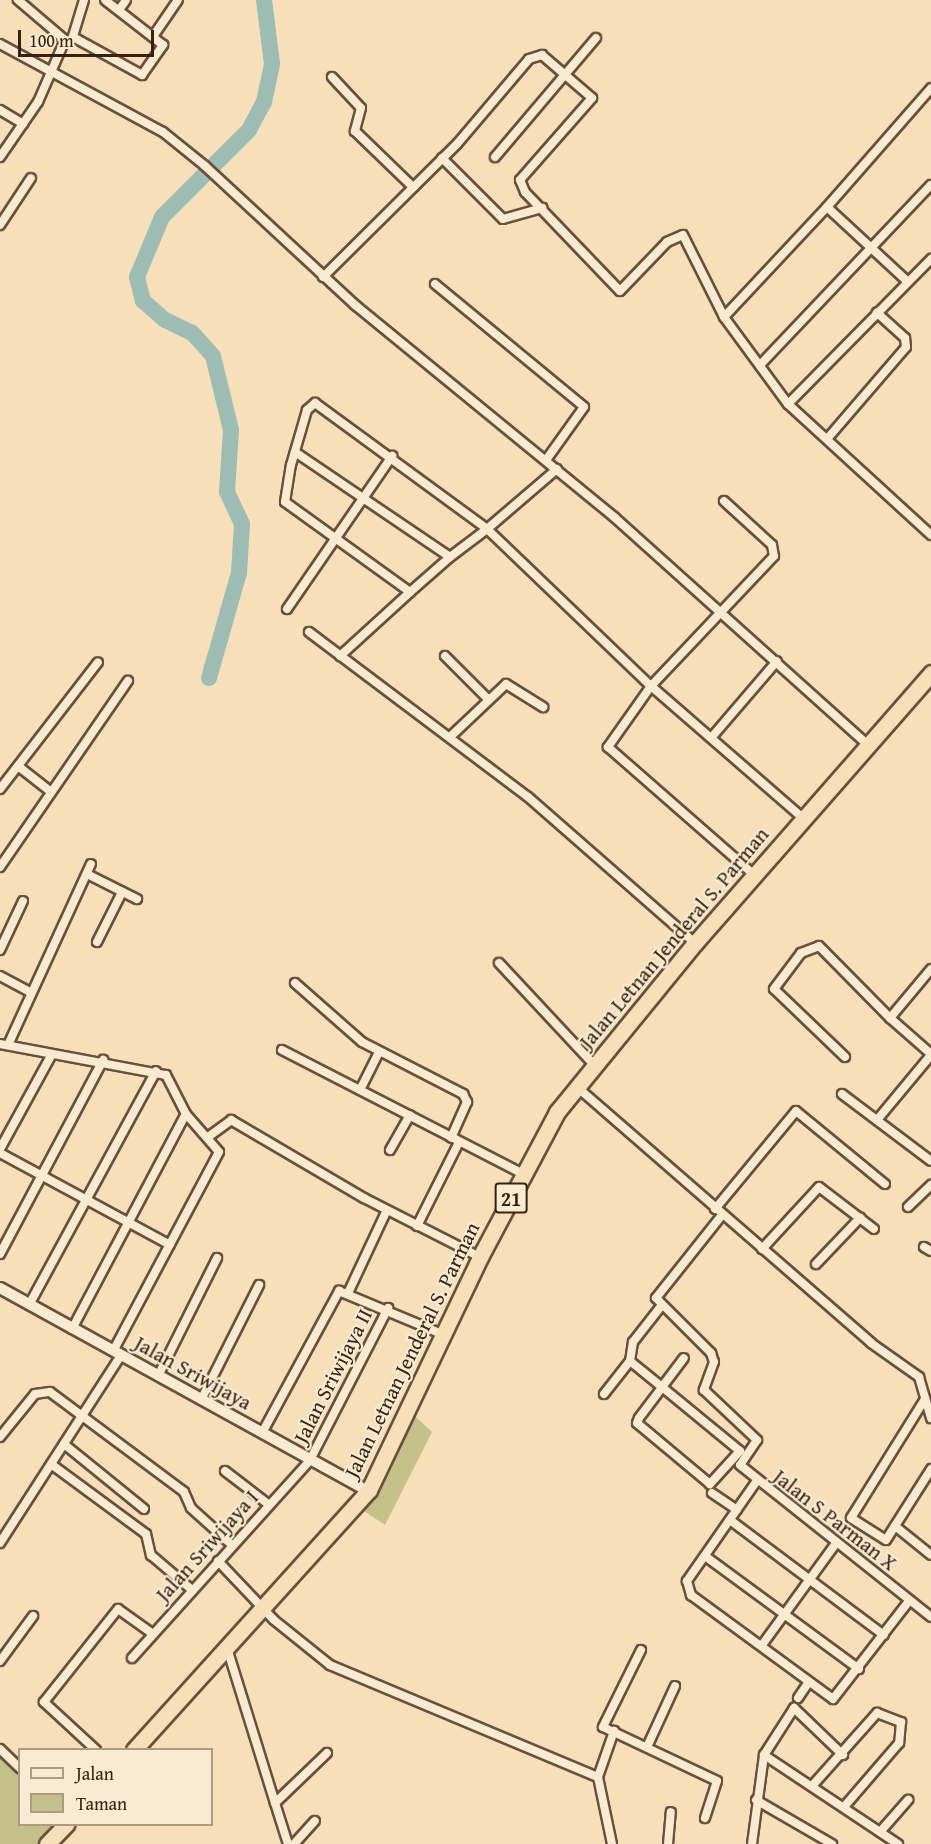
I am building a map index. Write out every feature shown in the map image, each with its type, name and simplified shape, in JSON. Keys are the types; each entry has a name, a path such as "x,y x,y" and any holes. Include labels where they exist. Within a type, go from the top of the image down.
{"highway":[{"name":"Jalan Letnan Jenderal S. Parman","path":"135,1748 368,1491 480,1257 523,1174 577,1087 695,943 931,673"},
{"path":"47,1844 64,1826"}],"street":[{"path":"0,157 23,124 53,72 65,38 18,0"},
{"path":"84,0 73,37 134,73 145,74 162,50 154,35 105,0"},
{"path":"119,10 126,0"},
{"path":"154,35 178,0"},
{"path":"495,157 567,76 596,38"},
{"path":"0,44 163,132 205,166 323,277 546,460 720,610 868,745"},
{"path":"323,277 442,158 536,53 567,76 592,101 520,180 542,208 623,292 668,242 683,235 724,317 788,404 931,535"},
{"path":"332,77 361,108 355,131 413,187"},
{"path":"724,317 827,207 931,88"},
{"path":"0,110 23,124"},
{"path":"442,158 503,219 542,208"},
{"path":"0,225 31,178"},
{"path":"760,365 874,250 931,185"},
{"path":"827,207 907,281"},
{"path":"788,404 907,281 931,260"},
{"path":"435,284 584,407 546,460"},
{"path":"827,440 906,347 905,338 877,313"},
{"path":"410,592 286,506 295,452 315,403 392,456 487,529 651,686 803,818"},
{"path":"295,452 450,557"},
{"path":"287,609 392,456"},
{"path":"340,656 450,557 487,529 556,469"},
{"path":"724,501 775,552 651,686 609,742 609,753 754,875"},
{"path":"309,632 450,737 592,851 695,943"},
{"path":"445,656 487,698"},
{"path":"711,738 777,661"},
{"path":"0,789 98,662"},
{"path":"0,867 128,681"},
{"path":"450,737 487,698 509,684 543,707"},
{"path":"18,766 51,792"},
{"path":"0,1544 84,1413 117,1353 170,1245 218,1162 219,1152 186,1114 171,1079 156,1071 103,1060 4,1045 91,864"},
{"path":"87,874 137,899"},
{"path":"97,942 122,892"},
{"path":"0,950 23,901"},
{"path":"845,1057 774,989 801,953 819,946 890,1018 931,1054 877,1120"},
{"path":"500,963 594,1065"},
{"path":"890,1018 931,969"},
{"path":"0,976 30,992"},
{"path":"295,983 346,1030 379,1052 463,1094 467,1102 451,1138"},
{"path":"282,1050 523,1174"},
{"path":"360,1090 379,1052"},
{"path":"52,1054 0,1151 170,1245"},
{"path":"0,1254 103,1060"},
{"path":"29,1305 84,1197 156,1071"},
{"path":"577,1087 762,1249 919,1377 931,1418"},
{"path":"842,1094 931,1161"},
{"path":"715,1209 796,1111 885,1184"},
{"path":"72,1329 186,1114"},
{"path":"390,1150 410,1115"},
{"path":"208,1137 231,1120 387,1210 480,1257"},
{"path":"417,1226 459,1142"},
{"path":"908,1207 931,1185"},
{"path":"762,1249 816,1188 874,1229"},
{"path":"349,1291 387,1210"},
{"path":"604,1394 630,1361 633,1342 662,1305 658,1292 722,1215"},
{"path":"816,1264 860,1218"},
{"path":"158,1376 217,1258"},
{"path":"201,1400 259,1285"},
{"name":"Jalan Sriwijaya","path":"0,1288 368,1491"},
{"path":"262,1433 339,1291 349,1291 444,1335"},
{"name":"Jalan S Parman X","path":"662,1305 711,1353 714,1362 704,1390 756,1437 757,1444 740,1465 756,1482 931,1617"},
{"name":"Jalan Sriwijaya II","path":"310,1460 387,1308"},
{"path":"630,1361 662,1387 740,1451 713,1483 638,1423 662,1387 684,1358"},
{"path":"0,1437 39,1391 84,1413 183,1492 191,1508 232,1545"},
{"path":"926,1398 850,1518 886,1540 931,1469"},
{"path":"64,1444 144,1509"},
{"name":"Jalan Sriwijaya I","path":"132,1658 268,1504 310,1460"},
{"path":"51,1464 146,1534 150,1555 192,1590"},
{"path":"225,1471 268,1504"},
{"path":"756,1482 686,1588 808,1683 835,1699 909,1601"},
{"path":"712,1493 737,1510"},
{"path":"730,1520 807,1581 884,1635"},
{"path":"895,1526 929,1553 931,1543"},
{"path":"762,1645 783,1612 836,1543"},
{"path":"705,1556 859,1669"},
{"path":"218,1561 264,1608 330,1665 597,1777"},
{"path":"95,1748 44,1702 118,1609 153,1634"},
{"path":"0,1661 33,1616"},
{"path":"227,1648 288,1844"},
{"path":"641,1650 603,1727 717,1781 705,1818"},
{"path":"798,1698 808,1683"},
{"path":"647,1747 675,1686"},
{"path":"752,1844 756,1800 764,1755 794,1708 843,1755"},
{"path":"812,1786 843,1755 879,1712 903,1724 899,1743 844,1806"},
{"path":"612,1844 597,1777 614,1731"},
{"path":"0,1749 18,1766"},
{"path":"275,1803 327,1753"},
{"path":"764,1755 898,1844"},
{"path":"756,1800 832,1844"},
{"path":"880,1832 908,1800"},
{"path":"668,1844 671,1812"},
{"path":"294,1844 315,1821"}],"green space":[{"path":"408,1410 432,1432 385,1525 355,1505"},
{"path":"0,1749 18,1766 18,1826 63,1826 47,1844 0,1844"}],"waterway":[{"path":"209,678 239,573 242,524 227,492 231,430 213,356 192,333 165,320 143,301 137,277 162,217 249,130 264,102 272,64 264,0"}]}
